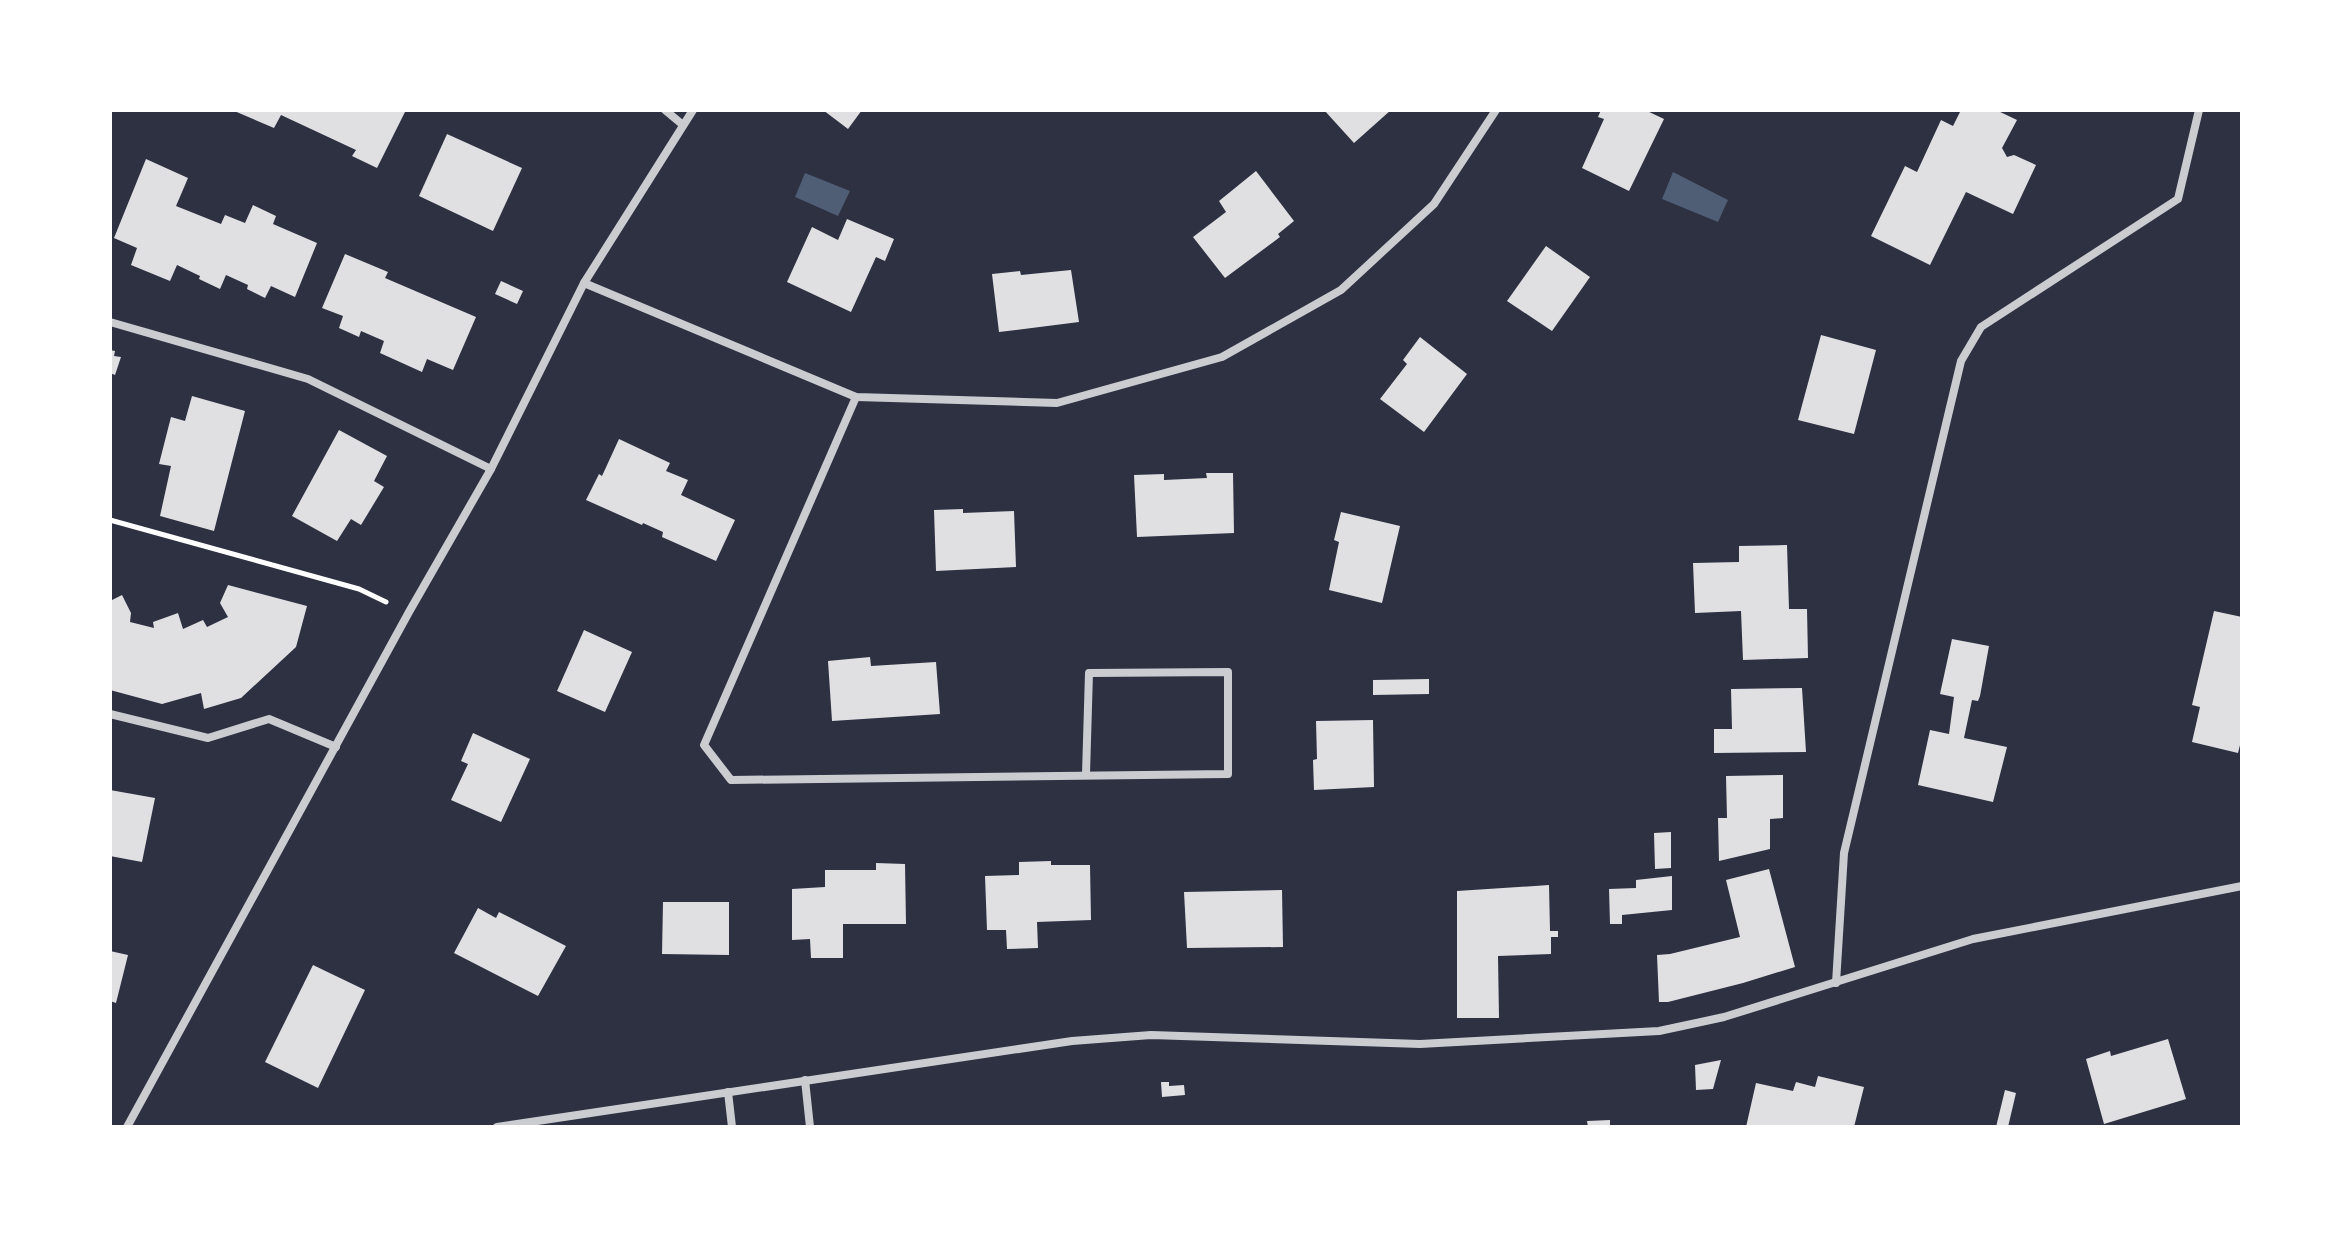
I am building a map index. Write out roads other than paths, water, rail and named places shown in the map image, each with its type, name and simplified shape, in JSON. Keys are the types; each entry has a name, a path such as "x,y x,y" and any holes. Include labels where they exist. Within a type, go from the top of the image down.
{"street":[{"path":"665,110 683,125"},
{"path":"127,1127 409,612 491,469 584,283 693,110"},
{"path":"584,283 856,397 1057,403 1222,357 1341,290 1434,204 1496,110"},
{"path":"1836,983 1844,853 1961,361 1981,327 2178,199 2199,110"},
{"path":"110,322 308,379 491,469"},
{"path":"856,397 704,745 731,780 1228,774 1228,672 1089,673 1086,774"},
{"path":"110,714 208,738 269,719 336,747"},
{"path":"497,1127 1072,1041 1151,1035 1420,1044 1659,1031 1724,1017 1973,939 2242,886"},
{"path":"805,1080 810,1127"},
{"path":"728,1092 732,1127"}],"water":[{"path":"1673,172 1728,200 1718,222 1662,199"},
{"path":"805,173 850,191 838,216 795,197"}]}
